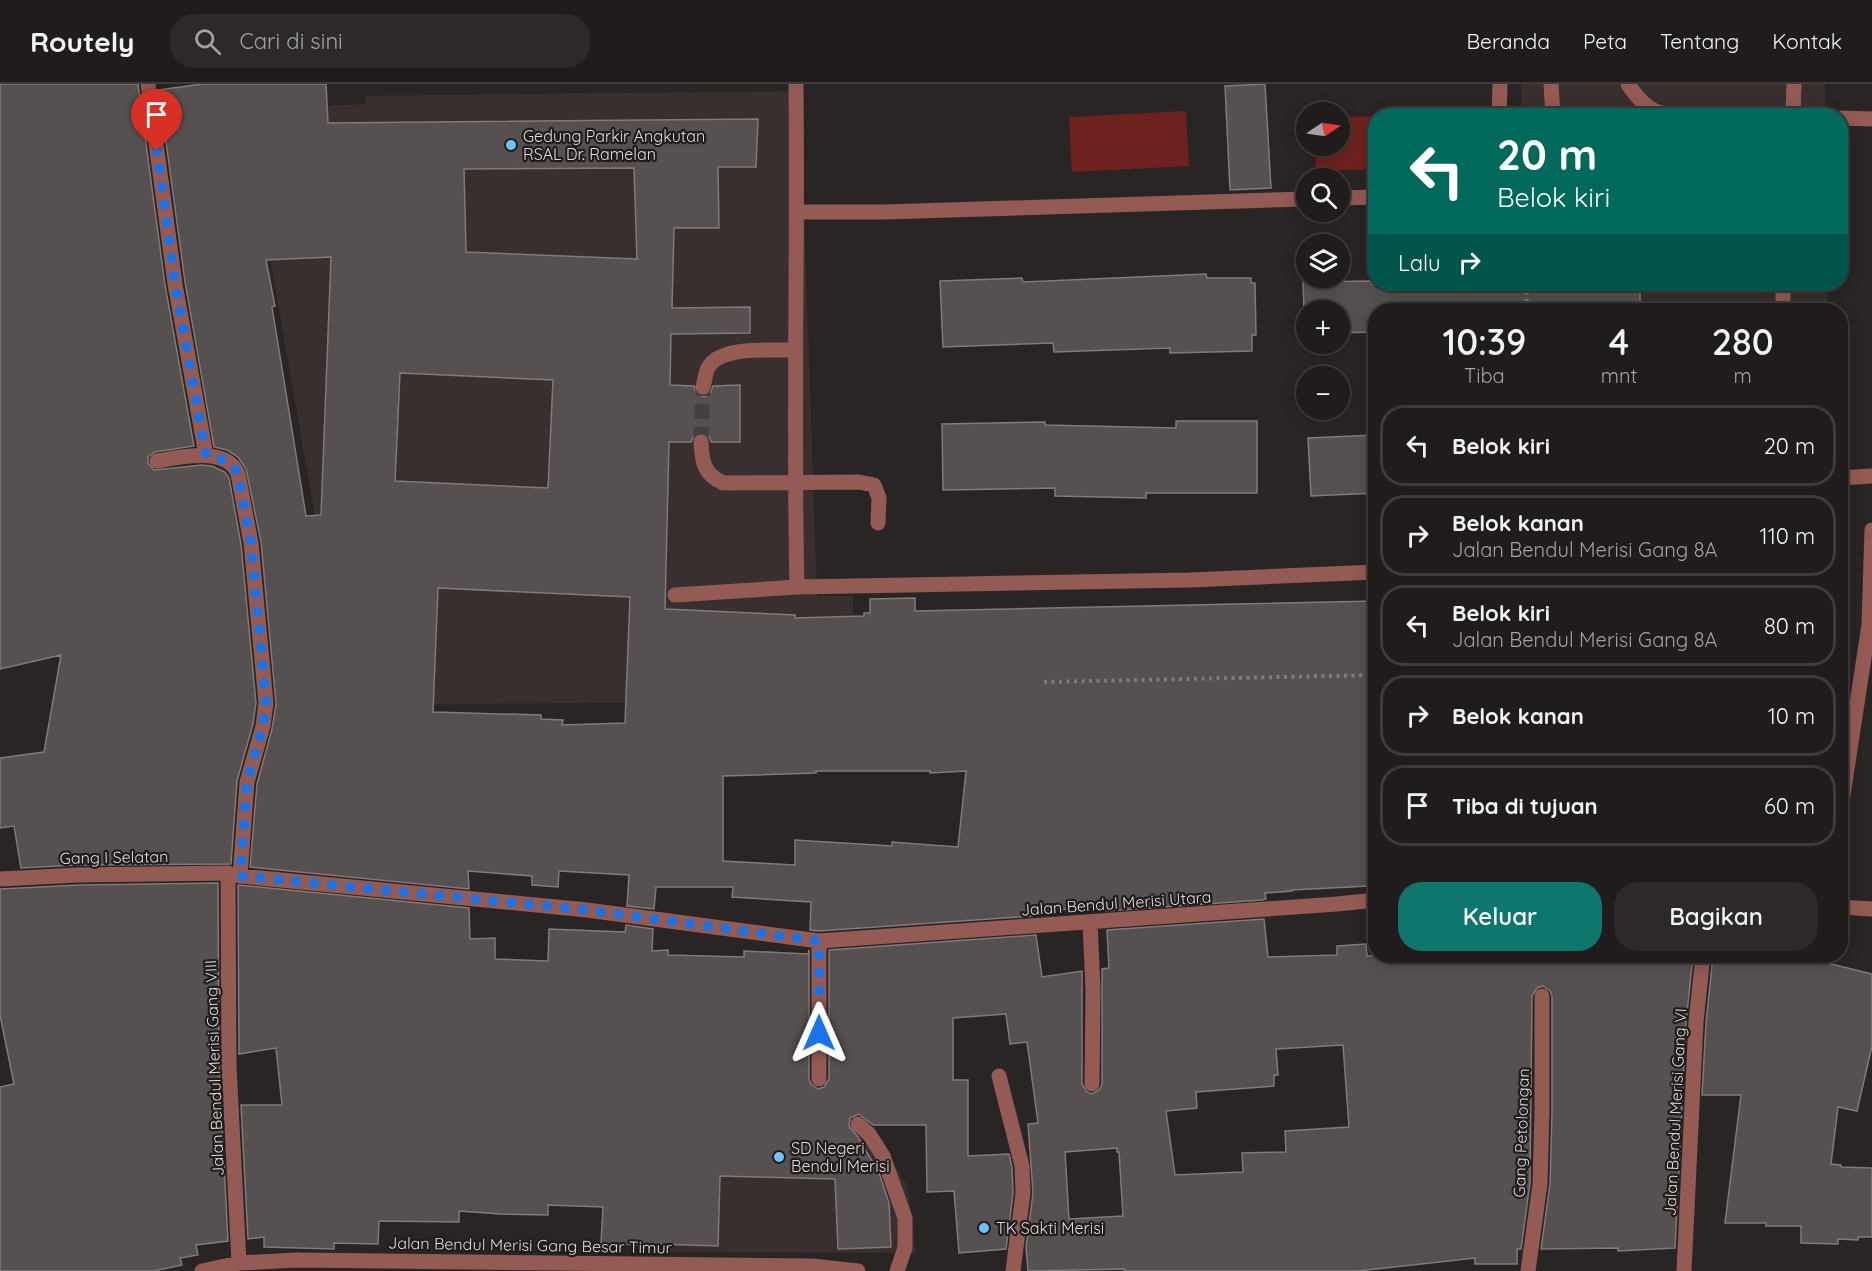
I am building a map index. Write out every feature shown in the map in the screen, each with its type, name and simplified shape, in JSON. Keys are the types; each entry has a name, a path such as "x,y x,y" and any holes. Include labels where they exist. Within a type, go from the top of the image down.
{"street":[{"path":"148,84 175,284 206,455 157,460"},
{"path":"796,84 794,482 797,587"},
{"path":"1499,108 1500,84"},
{"path":"1551,84 1552,108"},
{"path":"1628,84 1640,102 1651,108"},
{"path":"1793,108 1794,84"},
{"path":"1848,118 1872,119"},
{"path":"1350,198 1368,197"},
{"path":"797,212 1296,199"},
{"path":"703,387 708,367 718,357 732,352 794,350"},
{"path":"702,442 702,459 706,470 713,478 723,483 860,482 874,485 879,498 878,523"},
{"name":"Jalan Bendul Merisi Gang VIII","path":"206,455 228,461 235,467 238,474 251,543 266,703 263,726 247,782 234,875 229,1066 239,1263"},
{"path":"1848,478 1872,476"},
{"path":"1848,764 1870,625 1872,530"},
{"path":"675,595 797,587 1190,580 1368,572"},
{"name":"Gang I Selatan","path":"0,879 78,875 234,875 587,910 819,941"},
{"name":"Jalan Bendul Merisi Utara","path":"819,941 1090,923 1368,901"},
{"path":"1848,908 1872,909"},
{"path":"1090,923 1093,990 1092,1084"},
{"path":"819,941 819,1079"},
{"name":"Jalan Bendul Merisi Gang VI","path":"1684,1271 1696,1022 1702,963"},
{"name":"Gang Petolongan","path":"1528,1271 1540,1184 1542,996"},
{"path":"999,1076 1022,1166 1023,1193 1013,1271"},
{"path":"858,1124 869,1134 883,1156 905,1218 905,1248 897,1271"},
{"name":"Jalan Bendul Merisi Gang Besar Timur","path":"202,1271 239,1263 309,1260 812,1268 858,1271"}],"path":[{"path":"1044,682 1368,675"}],"shaded area":[{"path":"1521,84 1825,84 1825,108 1522,108"},
{"path":"800,91 817,596 853,596 854,701 348,705 244,109 365,104 366,96"},
{"path":"1186,111 1189,166 1072,172 1069,117"},
{"path":"1368,116 1368,169 1316,168 1315,156 1350,156 1350,117"},
{"path":"1526,291 1827,291 1827,303 1527,303"},
{"name":"SD Negeri Bendul Merisi","path":"672,1116 725,1128 869,1128 907,1185 916,1253 667,1252"}],"building":[{"path":"0,84 138,84 165,285 194,446 155,452 148,457 148,463 154,470 202,465 212,466 225,472 229,478 241,544 256,703 253,724 237,781 231,864 78,865 21,868 14,826 0,828 0,758 44,752 61,655 0,669"},
{"path":"202,84 326,84 328,123 758,119 756,167 718,167 719,228 674,228 672,308 750,307 750,333 671,334 670,385 694,386 696,394 705,397 710,394 713,386 740,385 740,442 711,442 709,436 701,432 695,434 691,442 669,442 665,609 795,615 795,618 864,616 864,613 870,613 870,599 915,598 915,611 1368,601 1368,886 1265,893 1266,899 1262,900 1106,911 1105,906 1033,912 1034,916 819,931 810,930 811,902 732,897 733,887 656,887 654,909 627,906 629,875 559,871 558,887 532,885 532,876 468,871 469,889 250,867 257,784 272,729 276,704 261,542 246,469 238,457 227,450 214,447 185,282 159,90","holes":["634,168 637,259 466,252 464,169","331,257 321,515 306,516 266,260","400,373 553,380 548,488 395,481","438,588 630,597 625,723 562,725 563,720 541,719 541,715 433,712","816,771 930,771 930,773 966,771 958,847 892,842 892,846 795,840 795,865 723,861 723,776 816,773"]},
{"path":"1265,84 1271,188 1230,190 1225,86"},
{"path":"1206,274 1207,278 1251,278 1251,283 1255,283 1256,335 1252,335 1252,351 1170,353 1170,348 1054,352 1053,343 943,347 940,281 1022,278 1023,282"},
{"path":"1350,281 1368,281 1368,291 1640,291 1640,303 1368,303 1368,332 1350,333 1350,300 1304,300 1303,288 1350,288"},
{"path":"1176,421 1257,421 1257,493 1146,493 1146,498 1055,496 1055,488 943,490 942,424 1045,422 1045,425 1176,428"},
{"path":"1368,435 1368,493 1311,496 1308,438"},
{"path":"218,883 219,1066 228,1241 196,1245 198,1255 180,1258 182,1265 154,1271 0,1271 0,1087 14,1084 0,1015 0,889 78,885"},
{"path":"238,885 469,908 470,939 495,938 495,959 548,961 549,929 625,932 626,925 653,929 652,951 668,950 668,955 744,957 744,951 808,954 809,950 809,1079 811,1084 818,1089 824,1087 829,1079 829,950 1036,935 1042,977 1082,971 1082,1084 1087,1092 1092,1094 1100,1089 1102,1084 1102,969 1109,968 1107,930 1264,919 1268,957 1337,955 1337,946 1366,944 1368,963 1692,963 1686,1022 1675,1248 1618,1251 1618,1248 1541,1249 1550,1184 1552,1113 1552,996 1550,991 1543,986 1537,988 1532,996 1530,1183 1521,1249 1517,1249 1517,1264 1475,1264 1475,1258 1358,1271 1125,1271 1125,1269 1028,1271 1026,1247 1033,1193 1028,1124 1038,1123 1027,1042 1010,1044 1006,1014 953,1018 953,1080 968,1080 968,1156 1009,1154 1013,1193 1006,1249 959,1253 954,1191 927,1192 926,1125 873,1125 859,1114 850,1118 849,1126 879,1173 889,1203 891,1247 838,1249 835,1179 720,1176 718,1246 601,1243 603,1207 548,1205 548,1215 459,1211 459,1222 379,1221 378,1244 334,1243 334,1249 264,1247 264,1237 248,1239 241,1105 282,1105 276,1048 239,1054","holes":["1343,1045 1349,1127 1285,1131 1286,1152 1242,1153 1243,1172 1175,1175 1166,1111 1197,1108 1196,1092 1274,1086 1274,1075 1278,1075 1276,1049","1117,1148 1119,1152 1123,1216 1069,1219 1065,1152"]},
{"path":"1712,963 1827,963 1872,974 1872,1046 1857,1111 1838,1107 1831,1164 1841,1165 1841,1167 1872,1168 1872,1237 1858,1237 1858,1240 1838,1239 1838,1244 1801,1243 1801,1226 1725,1223 1741,1095 1702,1095"}],"tunnel":[{"path":"701,442 703,387"}],"place":[{"name":"Gedung Parkir Angkutan RSAL Dr. Ramelan","path":"511,145"},
{"name":"SD Negeri Bendul Merisi","path":"779,1157"},
{"name":"TK Sakti Merisi","path":"984,1228"}],"route":[{"path":"157,151 175,284 206,455 228,461 235,467 251,543 266,703 263,726 247,782 240,876 587,910 819,941 819,1033"}]}
